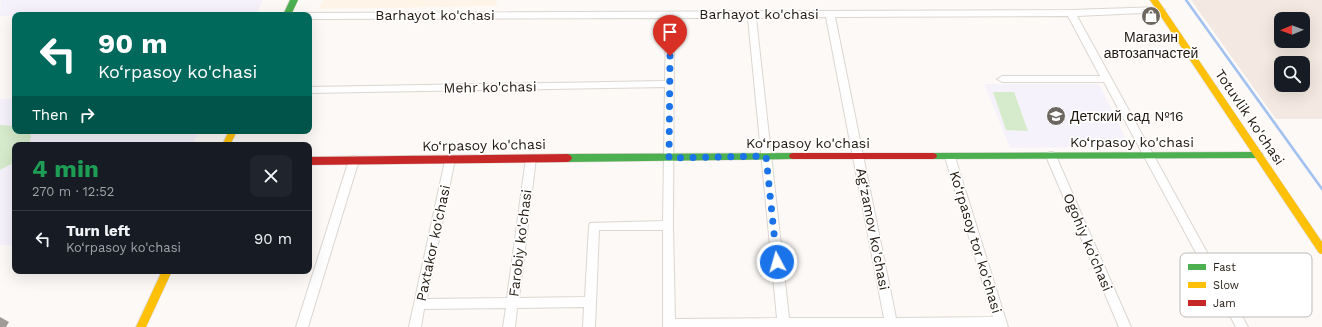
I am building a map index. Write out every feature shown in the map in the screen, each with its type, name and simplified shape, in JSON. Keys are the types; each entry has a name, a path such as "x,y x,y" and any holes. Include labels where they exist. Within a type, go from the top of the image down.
{"street":[{"path":"288,12 294,0"},
{"name":"Totuvlik ko'chasi","path":"1154,0 1322,250"},
{"name":"Barhayot ko'chasi","path":"312,16 1071,13 1161,10"},
{"path":"1071,13 1201,253"},
{"path":"670,14 668,225 669,325 1001,324"},
{"name":"Ag‘zamov ko'chasi","path":"830,14 892,325"},
{"path":"752,15 784,324"},
{"path":"1002,79 1106,78"},
{"name":"Mehr ko'chasi","path":"312,90 670,84"},
{"name":"Ko‘rpasoy ko'chasi","path":"312,161 766,156 1259,155"},
{"name":"Ko‘rpasoy tor ko'chasi","path":"950,156 1001,324"},
{"name":"Ogohiy ko'chasi","path":"1051,156 1125,327"},
{"name":"Farobiy ko'chasi","path":"509,327 531,158"},
{"name":"Paxtakor ko'chasi","path":"415,327 450,159"},
{"path":"302,327 354,160"},
{"path":"589,327 594,226 668,225"},
{"path":"1310,232 1322,232"},
{"path":"141,327 166,274"},
{"path":"420,304 590,302"},
{"path":"1236,317 1242,327"}],"shaded area":[{"path":"1,0 263,0 257,12 12,12 12,16 0,16"},
{"path":"323,0 497,0 496,6 319,9"},
{"path":"1191,0 1322,0 1322,119 1276,119"},
{"name":"Детский сад №16","path":"984,84 1099,84 1130,147 1010,148"},
{"path":"0,99 12,99 12,134 198,134 194,142 12,142 12,245 0,245"}],"green space":[{"path":"993,92 1014,92 1028,131 1006,130"},
{"path":"0,125 12,126 12,134 30,134 31,136 30,142 12,142 12,164 0,170"}],"waterway":[{"path":"1186,0 1322,189"}],"traffic: fast":[{"path":"288,12 294,0"},
{"path":"933,156 1259,155"},
{"path":"568,158 793,156"}],"traffic: slow":[{"path":"1154,0 1322,250"},
{"path":"228,142 232,134"},
{"path":"141,327 166,274"}],"traffic: jam":[{"path":"793,156 933,156"},
{"path":"312,161 568,158"}],"place":[{"name":"Магазин автозапчастей","path":"1151,16"},
{"name":"Детский сад №16","path":"1056,116"}],"route":[{"path":"670,56 669,158 766,156 777,262"}]}
